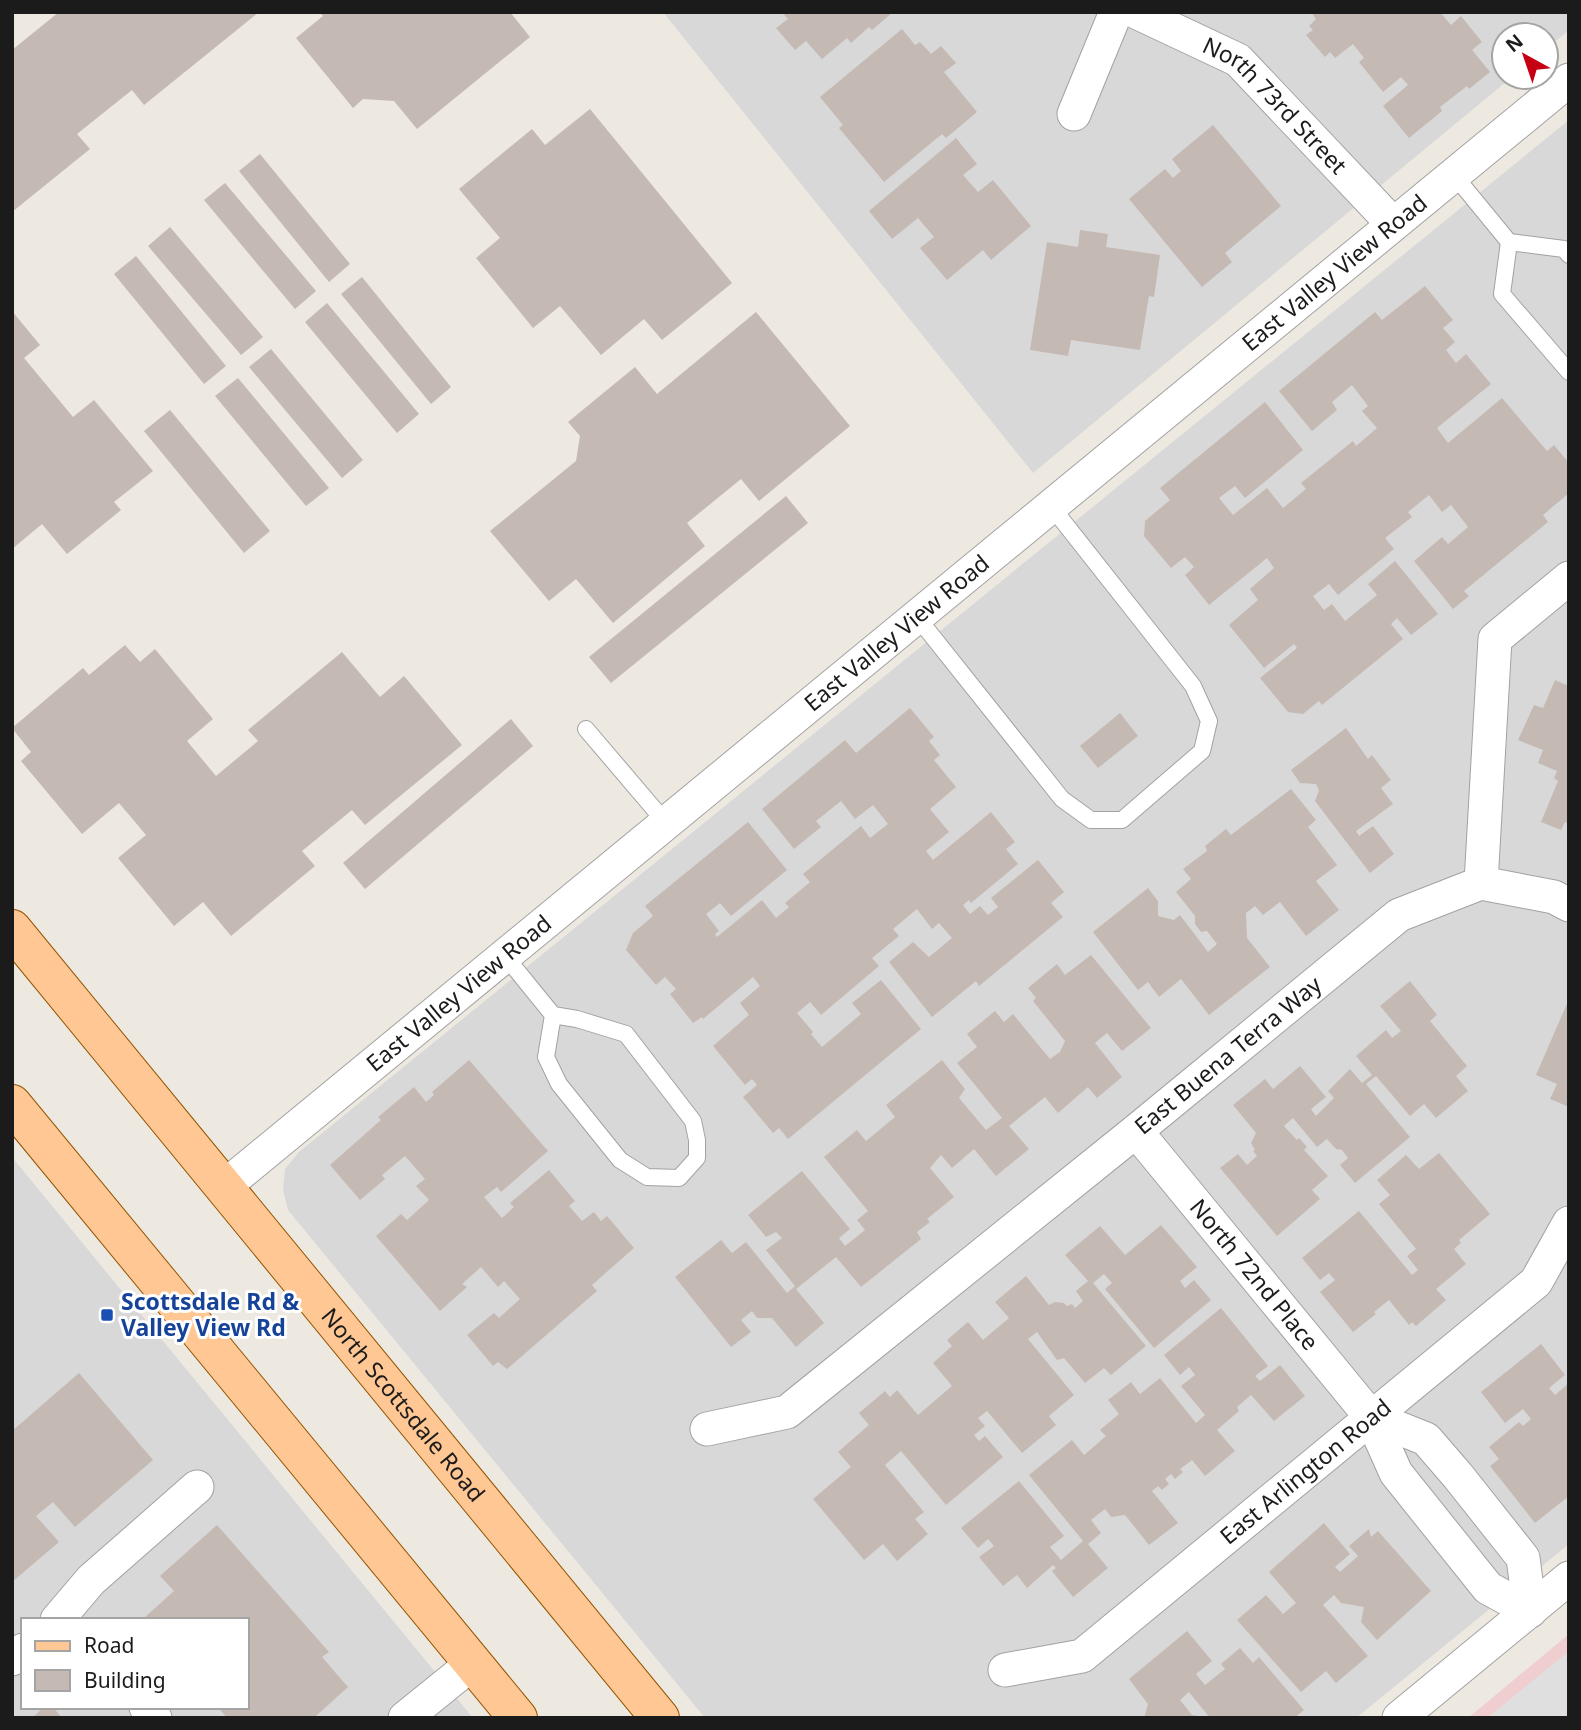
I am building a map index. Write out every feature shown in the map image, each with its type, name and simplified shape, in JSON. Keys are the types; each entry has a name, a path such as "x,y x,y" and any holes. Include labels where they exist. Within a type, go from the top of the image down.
{"main road":[{"name":"North Scottsdale Road","path":"12,929 660,1718"},
{"path":"12,1104 473,1663 505,1713"}],"street":[{"path":"1074,114 1116,12"},
{"name":"North 73rd Street","path":"1136,12 1238,60 1393,225"},
{"name":"East Valley View Road","path":"225,1186 1569,80"},
{"path":"1569,578 1494,639 1481,883 1554,897 1569,905"},
{"name":"East Buena Terra Way","path":"707,1429 787,1412 1399,915 1481,883"},
{"name":"North 72nd Place","path":"1136,1131 1371,1418 1396,1473 1488,1588 1530,1611"},
{"name":"East Arlington Road","path":"1005,1670 1082,1656 1536,1282 1569,1223"},
{"name":"North 72nd Place","path":"1371,1418 1426,1439 1458,1476 1523,1558 1530,1611"},
{"path":"65,1617 91,1580 197,1487"},
{"path":"1399,1718 1569,1578"},
{"path":"405,1718 473,1663"}],"lane":[{"path":"1454,175 1509,242 1564,249 1569,255"},
{"path":"1509,242 1502,294 1569,372"},
{"path":"917,617 1062,799 1091,820 1122,820 1202,751 1209,721 1193,686 1051,506"},
{"path":"586,729 666,823"},
{"path":"505,956 553,1015 577,1019 626,1034 693,1121 697,1158 679,1178 647,1177 620,1160 559,1084 546,1057 553,1015"}],"shaded area":[{"path":"663,12 1569,12 1569,30 1560,37 1560,21 1490,21 1490,91 1495,91 1033,473"},
{"path":"1569,120 1569,1544 1356,1718 705,1718 288,1210 283,1190 285,1169 299,1152"},
{"path":"12,1157 473,1718 12,1718"},
{"path":"1569,1634 1569,1718 1468,1718"},
{"path":"1569,1651 1569,1718 1487,1718"}],"building":[{"path":"59,12 259,12 144,105 132,90 77,134 90,149 12,212 12,50"},
{"path":"319,12 510,12 530,37 417,129 394,101 363,99 353,108 296,38 323,16"},
{"path":"782,12 893,12 872,30 869,27 851,43 847,38 822,59 806,41 795,50 776,28 788,19"},
{"path":"1311,12 1440,12 1451,25 1461,16 1482,42 1472,50 1490,72 1440,107 1442,111 1409,138 1383,106 1408,85 1401,77 1383,92 1359,62 1364,58 1353,44 1335,58 1330,52 1325,57 1306,35 1313,30 1309,26 1316,19"},
{"path":"902,29 915,45 920,42 931,54 941,46 956,63 944,72 977,112 946,138 942,134 884,182 839,128 843,125 820,97"},
{"path":"590,109 732,283 662,340 644,319 601,355 560,306 533,328 476,258 500,238 459,189 532,129 545,145"},
{"path":"1213,125 1281,206 1225,253 1232,262 1202,287 1129,199 1165,169 1173,178 1181,171 1172,159"},
{"path":"956,138 977,164 963,175 978,192 993,180 1031,226 991,260 983,250 947,280 920,248 934,237 918,218 892,239 869,211"},
{"path":"260,154 350,264 329,282 239,171"},
{"path":"225,183 316,291 295,309 204,200"},
{"path":"170,227 263,337 241,355 148,246"},
{"path":"1080,230 1108,234 1106,247 1160,255 1154,297 1149,296 1140,350 1071,340 1068,356 1030,350 1047,242 1078,247"},
{"path":"136,256 226,366 204,384 114,274"},
{"path":"362,277 451,387 431,404 341,294"},
{"path":"1425,286 1453,320 1443,328 1455,342 1446,350 1456,363 1466,354 1491,384 1437,428 1448,443 1502,398 1547,451 1554,445 1569,463 1569,493 1543,515 1548,522 1464,591 1469,596 1453,609 1414,561 1442,537 1448,544 1468,527 1451,505 1442,512 1429,495 1408,512 1412,517 1385,538 1394,549 1338,595 1329,584 1313,596 1324,610 1332,604 1345,621 1377,595 1368,584 1395,561 1438,614 1411,635 1397,618 1391,624 1403,639 1322,705 1319,701 1303,714 1288,712 1260,678 1297,648 1294,644 1264,668 1229,625 1258,600 1250,589 1274,568 1267,558 1209,605 1185,575 1194,567 1185,557 1171,568 1144,536 1145,521 1170,500 1160,488 1265,402 1303,450 1245,498 1235,486 1219,498 1233,515 1267,488 1283,508 1306,489 1301,483 1353,441 1356,446 1377,428 1362,411 1368,406 1352,385 1332,402 1337,410 1312,431 1279,391 1375,312 1382,320"},
{"path":"327,303 419,414 397,433 305,322"},
{"path":"12,311 40,345 24,358 73,417 94,400 153,471 114,502 121,510 67,554 42,524 12,549"},
{"path":"756,312 850,426 759,501 741,479 687,523 705,546 613,623 576,579 549,601 490,531 576,461 580,436 568,422 635,367 657,394"},
{"path":"271,349 363,460 342,478 249,367"},
{"path":"238,378 329,488 306,506 215,396"},
{"path":"170,410 270,531 244,553 144,431"},
{"path":"786,496 808,523 611,683 589,657"},
{"path":"125,645 140,662 155,649 213,719 187,741 216,776 258,741 248,730 342,652 380,697 404,676 462,745 365,825 352,810 302,851 315,866 231,936 203,902 174,926 118,858 146,835 119,803 82,834 21,761 31,752 12,728 83,668 89,675"},
{"path":"1555,680 1569,686 1569,824 1565,822 1561,830 1541,822 1558,781 1554,778 1557,771 1538,763 1543,750 1518,740 1534,705 1543,708"},
{"path":"910,708 934,737 929,741 940,755 934,760 956,787 930,809 949,832 926,851 933,860 991,812 1015,842 1006,849 1018,864 971,903 969,900 963,905 970,914 980,906 988,915 998,907 991,898 1038,860 1064,892 1051,903 1063,917 979,986 976,981 932,1017 889,962 913,942 929,957 952,938 939,923 932,929 917,909 893,929 899,936 872,958 879,966 821,1015 810,1002 797,1013 822,1047 861,1014 852,1003 881,980 921,1029 788,1139 779,1128 773,1133 743,1097 757,1085 752,1079 745,1085 713,1046 749,1015 740,1003 760,986 753,977 703,1019 702,1017 693,1023 670,994 676,989 665,977 656,985 626,950 633,933 653,916 645,906 748,822 787,870 731,916 720,903 706,914 719,931 715,934 717,937 762,900 776,918 789,907 785,903 810,882 803,874 861,826 870,838 888,824 873,805 855,819 841,801 816,821 821,827 794,849 762,809 845,740 856,753"},
{"path":"1120,713 1138,736 1098,768 1080,746"},
{"path":"511,719 533,746 365,889 343,863"},
{"path":"1346,728 1368,759 1372,755 1391,780 1381,788 1393,804 1356,831 1359,836 1373,826 1394,854 1370,873 1315,801 1319,790 1316,784 1300,783 1291,770"},
{"path":"1291,789 1316,820 1308,827 1337,865 1316,881 1339,910 1306,936 1280,902 1263,915 1255,906 1246,913 1247,938 1270,967 1209,1015 1181,979 1159,997 1148,982 1138,990 1093,932 1148,888 1158,901 1158,916 1174,920 1180,915 1208,952 1217,944 1207,931 1201,932 1195,924 1195,916 1176,892 1191,879 1183,869 1207,851 1205,846 1226,829 1231,835"},
{"path":"1091,955 1151,1028 1122,1051 1107,1033 1095,1043 1122,1077 1097,1098 1088,1087 1058,1113 1045,1097 1009,1126 1029,1149 996,1176 974,1149 952,1168 941,1155 930,1168 954,1197 927,1219 930,1222 917,1232 921,1239 861,1287 836,1257 796,1289 824,1323 796,1347 772,1318 757,1318 752,1311 741,1320 751,1332 731,1347 675,1277 721,1240 732,1253 746,1242 787,1293 795,1286 766,1250 782,1238 776,1232 766,1237 748,1215 802,1171 850,1229 839,1238 845,1246 865,1230 857,1220 868,1211 824,1157 857,1130 866,1141 895,1117 886,1105 942,1060 965,1089 959,1098 986,1130 1002,1118 957,1063 977,1047 967,1034 995,1011 1004,1022 1013,1014 1050,1059 1060,1052 1065,1041 1033,1001 1036,998 1028,988 1057,964 1065,975"},
{"path":"1410,981 1437,1015 1430,1021 1467,1066 1456,1076 1468,1091 1436,1118 1424,1104 1410,1116 1376,1076 1366,1084 1410,1137 1355,1183 1340,1165 1348,1158 1342,1150 1336,1149 1327,1139 1317,1147 1293,1118 1284,1126 1307,1147 1304,1150 1328,1176 1312,1190 1320,1199 1277,1236 1220,1168 1238,1154 1247,1165 1257,1156 1251,1143 1256,1133 1233,1105 1265,1079 1273,1089 1300,1066 1326,1097 1311,1109 1316,1116 1334,1098 1328,1091 1350,1069 1362,1083 1372,1075 1356,1056 1386,1030 1392,1038 1401,1031 1380,1006"},
{"path":"1569,999 1569,1107 1550,1099 1557,1084 1536,1075"},
{"path":"469,1060 548,1151 501,1192 497,1187 484,1197 502,1218 514,1207 510,1203 549,1170 575,1201 569,1206 582,1221 594,1212 601,1221 607,1216 634,1248 592,1285 597,1291 507,1369 498,1362 493,1366 467,1335 494,1313 499,1318 520,1299 504,1281 498,1287 481,1267 462,1284 467,1287 440,1311 376,1236 401,1214 407,1220 429,1200 416,1186 425,1179 405,1156 382,1175 385,1179 360,1200 330,1165 381,1120 378,1117 414,1087 426,1102 434,1095 432,1092"},
{"path":"1439,1153 1490,1214 1459,1240 1461,1243 1454,1249 1466,1264 1436,1289 1446,1300 1416,1326 1412,1322 1409,1325 1389,1300 1353,1332 1320,1292 1335,1280 1329,1273 1320,1280 1302,1258 1359,1211 1412,1275 1418,1270 1407,1256 1416,1249 1379,1204 1390,1195 1377,1180 1406,1155 1419,1169"},
{"path":"1161,1225 1197,1267 1180,1281 1185,1288 1194,1280 1211,1300 1154,1348 1105,1289 1112,1283 1104,1274 1093,1283 1146,1346 1111,1375 1104,1368 1085,1383 1064,1358 1057,1360 1037,1332 1028,1339 1074,1395 1049,1416 1056,1425 1022,1453 987,1411 978,1418 985,1426 974,1435 979,1441 985,1436 1003,1457 946,1505 901,1451 885,1465 924,1512 915,1519 928,1534 897,1561 883,1544 864,1560 813,1499 851,1467 838,1452 869,1425 859,1413 885,1391 890,1397 897,1390 918,1415 952,1386 933,1363 952,1346 947,1340 968,1322 983,1340 1009,1318 995,1302 1026,1276 1049,1305 1055,1302 1064,1303 1067,1306 1072,1304 1075,1308 1083,1301 1076,1291 1088,1281 1065,1255 1100,1226 1125,1255"},
{"path":"1221,1308 1268,1366 1255,1376 1260,1381 1280,1365 1305,1396 1274,1421 1251,1395 1237,1407 1239,1411 1217,1430 1235,1451 1205,1476 1192,1460 1180,1469 1183,1472 1175,1479 1171,1474 1165,1479 1169,1484 1162,1490 1158,1486 1152,1491 1178,1523 1149,1545 1125,1515 1111,1517 1105,1509 1091,1520 1101,1533 1088,1544 1108,1568 1073,1597 1052,1571 1056,1568 1053,1565 1027,1588 1017,1575 1003,1586 979,1557 994,1546 988,1539 978,1548 961,1528 1019,1481 1064,1536 1050,1547 1061,1560 1083,1541 1029,1475 1072,1440 1084,1455 1106,1436 1100,1430 1119,1414 1108,1400 1131,1382 1140,1394 1160,1378 1196,1423 1205,1415 1181,1386 1195,1375 1189,1367 1180,1375 1164,1355"},
{"path":"1541,1344 1565,1375 1549,1388 1555,1395 1569,1383 1569,1496 1535,1523 1490,1466 1499,1459 1489,1447 1519,1422 1523,1426 1531,1419 1523,1409 1505,1423 1481,1392"},
{"path":"79,1373 153,1460 75,1527 53,1502 36,1516 59,1542 12,1582 12,1431"},
{"path":"1324,1523 1350,1554 1335,1567 1340,1572 1358,1556 1349,1546 1369,1529 1371,1537 1378,1531 1431,1591 1377,1640 1361,1622 1364,1607 1341,1603 1334,1595 1323,1605 1368,1656 1336,1683 1326,1671 1301,1692 1237,1620 1266,1595 1283,1614 1296,1603 1269,1572"},
{"path":"217,1525 329,1652 322,1657 348,1687 316,1716 318,1718 227,1718 220,1709 248,1709 248,1618 144,1618 174,1591 160,1576"},
{"path":"1187,1631 1212,1661 1196,1674 1205,1685 1225,1669 1221,1664 1240,1648 1253,1663 1259,1657 1304,1710 1294,1718 1210,1718 1189,1692 1180,1700 1192,1715 1199,1718 1144,1718 1148,1704 1129,1679"},
{"path":"42,1709 55,1709 62,1718 32,1718"}],"place":[{"name":"Scottsdale Rd & Valley View Rd","path":"107,1315"}]}
